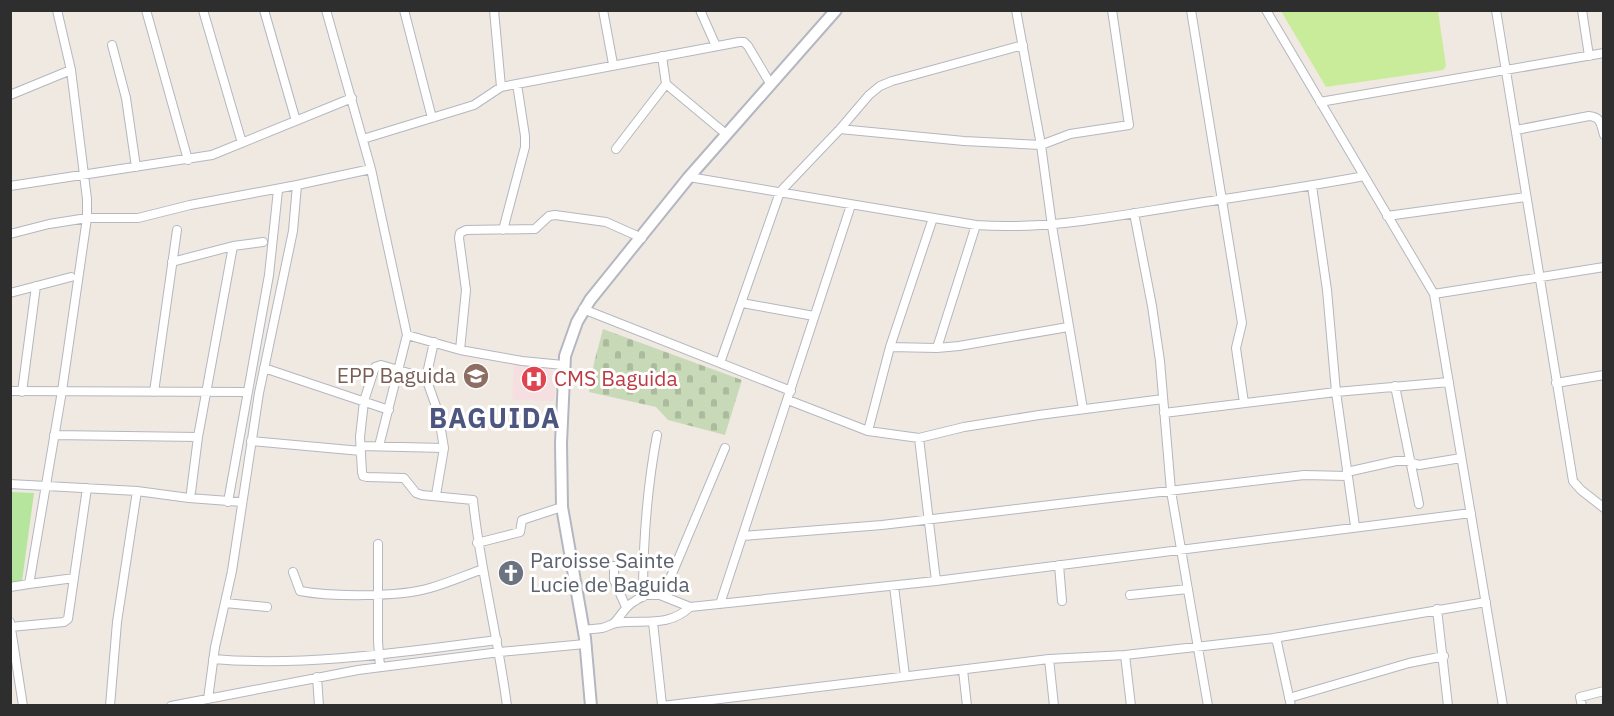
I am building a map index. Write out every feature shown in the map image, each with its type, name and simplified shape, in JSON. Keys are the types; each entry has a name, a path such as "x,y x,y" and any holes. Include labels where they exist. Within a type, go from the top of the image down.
{"street":[{"path":"29,584 62,392 87,218 87,199 70,70 57,10"},
{"path":"146,10 188,160"},
{"path":"203,10 242,143"},
{"path":"264,10 296,121"},
{"path":"326,10 371,169 407,335 379,446"},
{"path":"404,10 432,118"},
{"path":"494,10 501,87"},
{"path":"603,10 613,64"},
{"path":"700,10 716,46"},
{"path":"591,705 583,630 562,507 563,365 568,347 583,309 726,134 771,86 836,10"},
{"path":"1016,10 1041,145 1068,327 1083,409"},
{"path":"840,129 964,141 1041,145 1070,134 1129,125 1112,10"},
{"path":"1191,10 1242,323 1236,348 1244,403"},
{"path":"1266,10 1434,294 1503,705"},
{"path":"1496,10 1573,481 1604,508"},
{"path":"1582,10 1589,56"},
{"path":"363,138 474,105 501,87 613,64 744,42 771,86"},
{"path":"112,45 128,107 136,167"},
{"path":"720,363 780,192 869,95 880,86 892,81 1023,45"},
{"path":"1320,102 1604,54"},
{"path":"662,56 666,84 726,134"},
{"path":"10,94 70,70"},
{"path":"503,230 525,147 516,84"},
{"path":"616,149 666,84"},
{"path":"10,186 212,155 352,98"},
{"path":"1516,130 1589,116 1601,121 1604,135"},
{"path":"10,234 49,224 87,218 138,218 190,205 278,190 371,169"},
{"path":"690,177 976,225 1006,227 1052,226 1364,176"},
{"path":"208,699 264,368 293,231 297,185"},
{"path":"1312,186 1327,290 1336,392 1355,526"},
{"path":"228,502 267,286 278,190"},
{"path":"1387,216 1526,197"},
{"path":"720,604 761,475 791,391 813,316 852,205"},
{"path":"1134,213 1152,306 1171,491 1208,705"},
{"path":"460,350 466,290 460,233 465,230 535,229 549,216 555,215 606,222 642,238"},
{"path":"868,431 890,347 933,218"},
{"path":"937,348 976,225"},
{"path":"154,392 177,230"},
{"path":"172,262 233,246 263,242"},
{"path":"190,492 233,246"},
{"path":"1434,294 1604,267"},
{"path":"10,293 71,277"},
{"path":"22,392 36,286"},
{"path":"742,303 813,316"},
{"path":"583,309 791,391"},
{"path":"890,347 937,348 1068,327"},
{"path":"407,335 460,350 522,361 563,365"},
{"path":"434,342 426,378 438,412 444,448 436,495"},
{"path":"426,378 381,365 375,367 364,401 361,448 363,476 400,477 408,481 416,494 473,500 477,543 500,652 507,705"},
{"path":"264,368 388,410"},
{"path":"1556,383 1604,375"},
{"path":"1164,413 1336,392 1449,382"},
{"path":"1395,386 1419,504"},
{"path":"10,392 244,392"},
{"path":"788,400 868,431 919,438 964,427 1163,399"},
{"path":"54,435 198,437"},
{"path":"645,596 643,564 650,476 657,435"},
{"path":"919,438 936,581"},
{"path":"251,441 361,448 379,446 444,448"},
{"path":"614,623 626,607 664,587 669,581 725,448"},
{"path":"743,536 929,519 1304,475 1348,474 1396,461 1420,464 1461,458"},
{"path":"10,484 137,490 242,502"},
{"path":"11,627 64,622 68,619 87,488"},
{"path":"110,705 117,622 137,490"},
{"path":"477,543 520,531 522,520 562,507"},
{"path":"645,596 660,595 690,607 720,604 936,581 1471,513"},
{"path":"378,544 380,668"},
{"path":"626,607 614,580 614,566 643,564"},
{"path":"1059,565 1062,601"},
{"path":"293,572 300,591 321,594 379,594 430,588 483,568"},
{"path":"10,587 74,578"},
{"path":"894,586 905,676"},
{"path":"1130,595 1188,589"},
{"path":"653,622 662,705 727,702 963,669 1049,659 1125,655 1274,638 1486,602"},
{"path":"225,603 267,607"},
{"path":"583,630 602,628 614,623 669,620 681,615 690,607"},
{"path":"1437,609 1448,705"},
{"path":"10,622 14,669 23,705"},
{"path":"1274,638 1277,642 1290,702 1409,663 1444,656"},
{"path":"213,659 265,663 379,654 497,640"},
{"path":"171,705 317,677 500,652 585,644"},
{"path":"1125,655 1131,705"},
{"path":"1049,659 1054,705"},
{"path":"963,669 967,705"},
{"path":"317,677 319,705"},
{"path":"1582,705 1580,697 1604,691"}],"shaded area":[{"name":"CMS Baguida","path":"514,365 550,368 556,376 554,401 514,400 512,397"}],"green space":[{"path":"1281,11 1438,11 1446,66 1443,70 1326,87"},
{"path":"603,329 742,380 725,435 668,420 656,407 589,392"},
{"path":"11,492 34,493 22,581 11,585"}],"place":[{"name":"EPP Baguida","path":"476,376"},
{"name":"CMS Baguida","path":"534,379"},
{"name":"Paroisse Sainte Lucie de Baguida","path":"511,573"}],"district":[{"name":"BAGUIDA","path":"495,419"}]}
